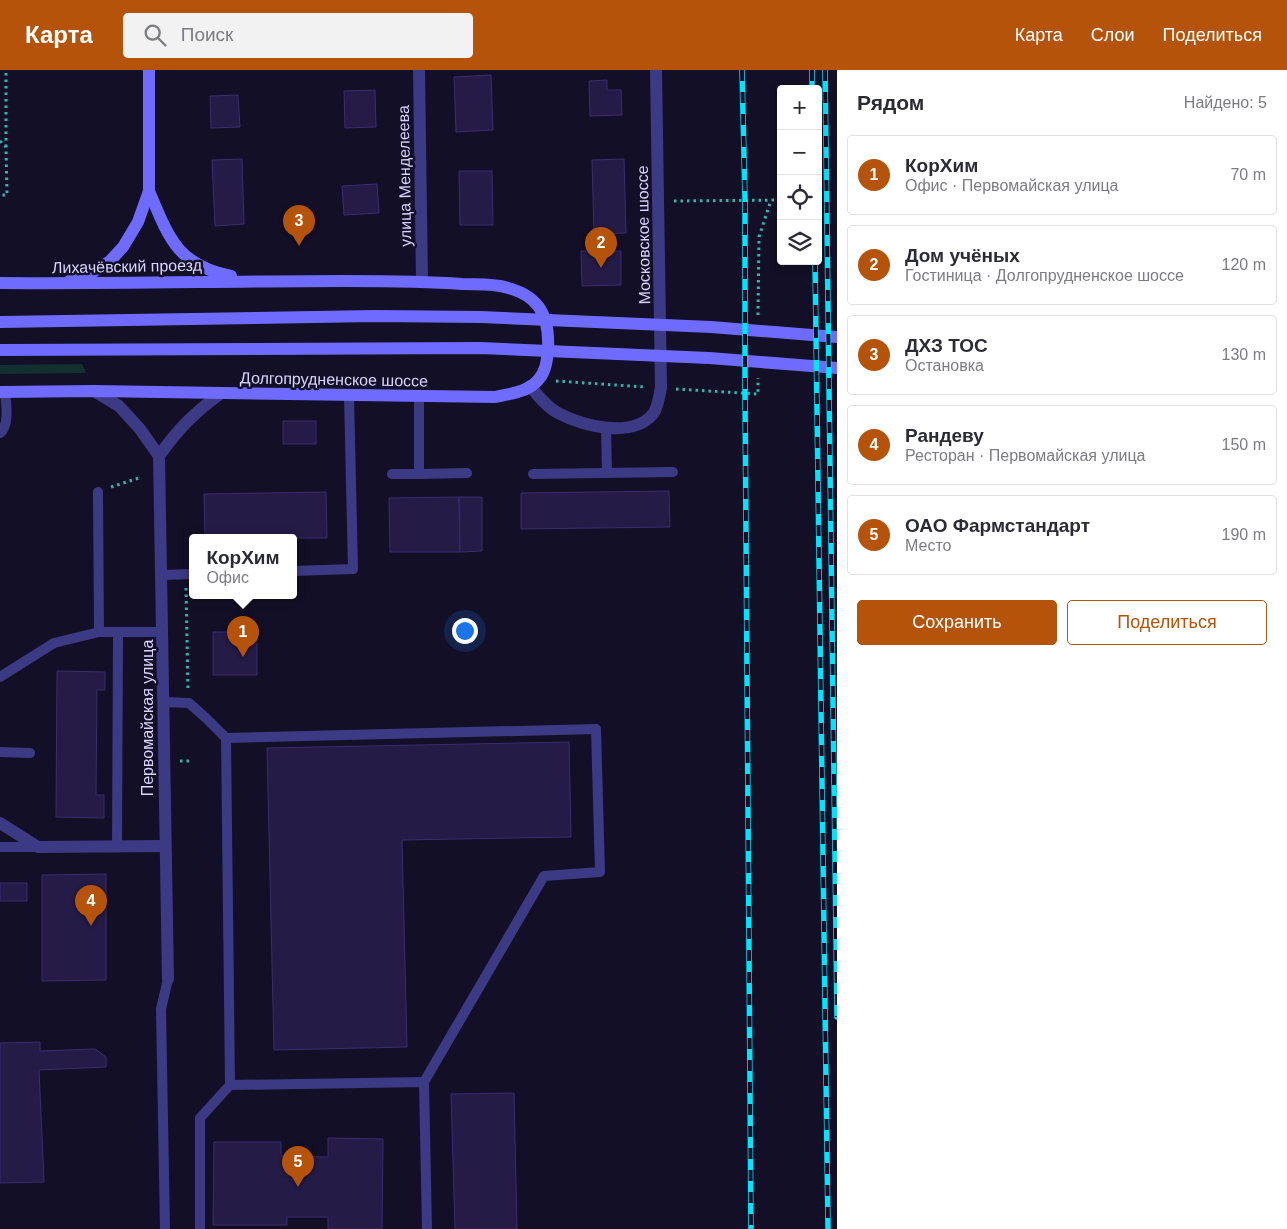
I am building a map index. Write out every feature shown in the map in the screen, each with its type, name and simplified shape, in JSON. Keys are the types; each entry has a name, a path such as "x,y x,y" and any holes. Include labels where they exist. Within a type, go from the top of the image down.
{"main road":[{"path":"62,284 93,272 110,261 123,248 138,222 149,192 149,70"},
{"path":"149,192 178,250 194,264 216,273 255,281 422,281 500,286 526,294 542,310 548,328 547,363 539,379 530,386"},
{"name":"Лихачёвский проезд","path":"0,283 255,281"},
{"path":"0,322 375,316 581,321 711,327 837,337"},
{"name":"Долгопрудненское шоссе","path":"0,350 480,348 709,358 837,368"},
{"name":"Долгопрудненское шоссе","path":"3,392 94,391 494,397 514,394 530,386"}],"street":[{"name":"улица Менделеева","path":"419,70 422,281"},
{"name":"Московское шоссе","path":"606,427 631,428 646,421 655,412 661,388 656,70"},
{"path":"530,386 539,398 557,412 580,422 606,427"},
{"path":"94,391 119,406 140,429 159,456 174,435 194,413 220,394"},
{"name":"Первомайская улица","path":"159,456 168,979"},
{"path":"0,823 38,847 165,846"}],"lane":[{"path":"0,433 6,423 3,392"},
{"path":"297,571 353,569 349,396"},
{"path":"419,396 419,474"},
{"path":"606,427 607,473"},
{"path":"533,474 673,472"},
{"path":"392,474 467,473"},
{"path":"98,492 99,632"},
{"path":"162,575 189,574"},
{"path":"0,677 54,643 99,632 163,632"},
{"path":"117,846 118,632"},
{"path":"164,702 189,703 226,738 230,1085 200,1118 200,1229"},
{"path":"226,738 596,729 600,872 544,876 424,1082 427,1229"},
{"path":"0,752 30,753"},
{"path":"0,847 38,847"},
{"path":"165,1229 161,1009 168,979"},
{"path":"230,1085 424,1082"}],"path":[{"path":"0,196 8,195 6,70"},
{"path":"0,141 6,147"},
{"path":"758,315 758,237 772,200"},
{"path":"658,202 777,200"},
{"path":"98,492 139,478"},
{"path":"189,703 190,599"}],"green space":[{"path":"82,364 86,373 0,374 0,365"}],"building":[{"path":"491,75 493,130 456,132 454,77"},
{"path":"607,80 607,90 621,90 622,115 590,116 589,81"},
{"path":"375,90 376,127 345,128 344,91"},
{"path":"238,95 240,127 211,128 210,96"},
{"path":"242,159 244,224 215,226 212,160"},
{"path":"624,159 626,233 594,234 592,160"},
{"path":"459,171 492,171 493,225 460,225"},
{"path":"377,184 379,213 344,215 342,186"},
{"path":"581,251 621,251 621,285 582,286"},
{"path":"283,421 316,421 316,444 283,444"},
{"path":"669,491 670,527 521,529 521,493"},
{"path":"326,492 327,538 297,538 297,534 205,534 204,494"},
{"path":"459,497 460,552 390,552 389,498"},
{"path":"459,497 482,497 482,551 460,552"},
{"path":"213,632 257,632 257,675 213,675"},
{"path":"57,671 105,672 105,690 97,690 96,795 104,795 104,818 56,817"},
{"path":"569,742 571,837 402,840 407,1047 274,1050 267,748"},
{"path":"106,874 106,980 42,981 42,875"},
{"path":"0,883 27,883 27,901 0,901"},
{"path":"40,1042 40,1051 95,1049 106,1057 106,1067 39,1070 44,1182 0,1183 0,1043"},
{"path":"514,1093 517,1229 455,1229 451,1094"},
{"path":"328,1138 383,1139 382,1229 328,1229 328,1217 287,1217 287,1225 213,1225 214,1142 281,1142 281,1156 328,1157"}],"railway":[{"path":"742,70 745,200 751,1229"},
{"path":"812,70 812,85"},
{"path":"825,70 837,1017"},
{"path":"815,265 828,1229"}],"place":[{"name":"ДХЗ ТОС","path":"299,246"},
{"name":"Дом учёных","path":"601,268"},
{"name":"КорХим","path":"243,657"},
{"name":"Рандеву","path":"91,926"},
{"name":"ОАО Фармстандарт","path":"298,1187"}]}
